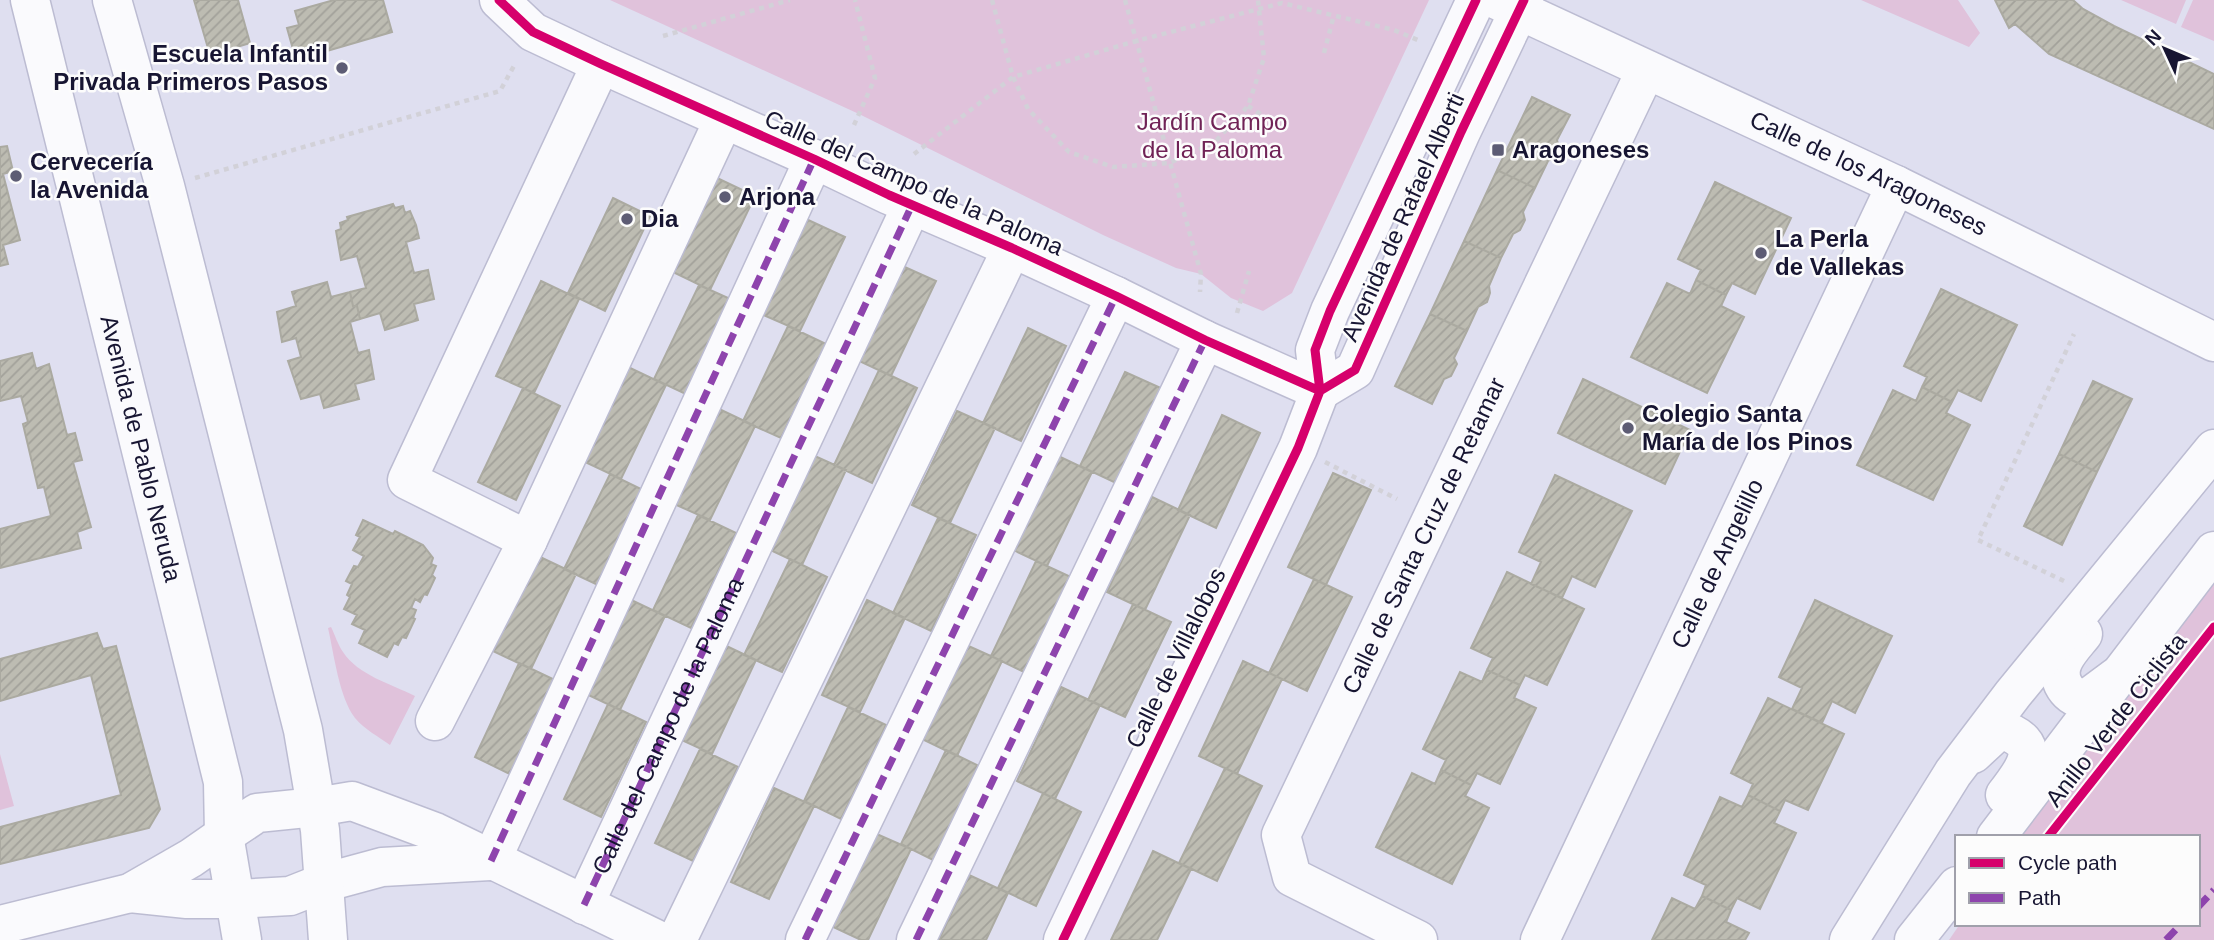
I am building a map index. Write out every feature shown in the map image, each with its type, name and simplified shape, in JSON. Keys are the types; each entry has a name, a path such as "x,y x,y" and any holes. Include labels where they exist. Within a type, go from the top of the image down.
{"street":[{"name":"Avenida de Pablo Neruda","path":"30,0 223,782 224,835 243,940"},
{"path":"112,0 165,186 303,730 320,830 328,940"},
{"name":"Calle del Campo de la Paloma","path":"499,0 533,32 1012,248 1205,340 1320,391"},
{"name":"Avenida de Rafael Alberti","path":"1476,0 1330,311 1315,350 1320,391 1355,370 1461,132 1513,3"},
{"name":"Calle de los Aragoneses","path":"1513,3 1646,70 1896,186 2214,342"},
{"path":"528,540 407,480 601,64"},
{"name":"Calle de Santa Cruz de Retamar","path":"1418,940 1292,877 1281,835 1646,70"},
{"path":"435,721 528,540 724,118"},
{"name":"Calle del Campo de la Paloma","path":"491,861 814,159"},
{"name":"Calle de Angelillo","path":"1541,940 1896,186"},
{"name":"Calle del Campo de la Paloma","path":"584,905 912,205"},
{"name":"Calle del Campo de la Paloma","path":"677,940 1012,248"},
{"path":"805,940 1116,296"},
{"path":"916,940 1205,340"},
{"name":"Calle de Villalobos","path":"1063,940 1298,448 1320,391"},
{"path":"1849,940 1953,773 2013,694 2214,449"},
{"path":"2122,672 2085,700 2071,695 2060,674 2062,663 2120,585 2140,539"},
{"path":"1998,835 2214,551"},
{"path":"1953,773 2000,729 2015,734 2024,743 2028,753 2027,764 1977,835"},
{"path":"0,925 130,893 191,858 257,813 352,801 435,832 658,940"},
{"path":"130,893 187,899 290,897 323,883 382,867 491,861"},
{"path":"1914,940 1952,888"}],"path":[{"path":"663,36 790,0"},
{"path":"854,125 875,78 855,0"},
{"path":"992,0 1013,77 1028,109 1069,152 1113,167 1169,163 1214,143 1248,106 1264,58 1258,0"},
{"path":"1125,0 1201,274 1200,292"},
{"path":"914,154 1013,77 1282,3 1394,30 1429,45"},
{"path":"1324,52 1334,15"},
{"path":"165,186 500,91 515,64"},
{"path":"1248,106 1274,123"},
{"path":"1237,313 1249,271"},
{"path":"2074,334 1978,540 2094,596"},
{"path":"1325,462 1397,499"}],"green space":[{"name":"Jardín Campo de la Paloma","path":"610,0 1429,0 1292,293 1263,311 1231,298 1201,274 1176,268 1103,235 859,114"},
{"path":"1861,0 1958,0 1980,33 1969,47"},
{"path":"2121,0 2186,0 2176,24"},
{"path":"2193,0 2214,0 2214,41 2181,27"},
{"path":"2214,571 2214,940 1949,940 1959,926 2200,926 2200,835 2022,835 2085,745"},
{"path":"331,627 343,652 357,667 415,696 390,745 363,726 349,709 338,675 328,628"},
{"path":"0,754 14,806 0,810"}],"building":[{"path":"194,0 238,0 250,43 210,55"},
{"path":"334,0 383,0 392,32 296,60 287,28 299,25 295,11"},
{"path":"1995,0 2073,0 2083,9 2114,26 2214,74 2214,129 2049,54 2015,24 2009,28"},
{"path":"1532,97 1570,115 1557,140 1559,148 1555,157 1548,161 1535,188 1497,170"},
{"path":"7,146 13,171 3,174 20,240 3,245 8,264 0,266 0,147"},
{"path":"1497,170 1535,188 1523,212 1525,220 1520,230 1513,234 1501,258 1464,241"},
{"path":"717,178 755,196 710,290 673,272"},
{"path":"1715,182 1791,218 1755,294 1732,283 1726,295 1696,280 1701,270 1678,259"},
{"path":"613,198 650,216 605,311 568,293"},
{"path":"393,204 395,208 403,206 405,213 410,211 419,238 406,242 414,273 428,270 434,299 414,304 418,320 385,330 380,313 360,319 357,306 353,306 350,292 366,288 357,256 341,260 336,231 341,229 340,223 348,220 347,217"},
{"path":"806,219 845,237 800,331 761,314"},
{"path":"1464,241 1501,258 1489,286 1487,302 1478,307 1467,331 1430,314"},
{"path":"898,264 936,281 891,376 853,358"},
{"path":"1696,280 1726,295 1721,306 1744,317 1707,393 1631,357 1667,283 1690,294"},
{"path":"541,281 579,299 534,393 496,376"},
{"path":"327,282 331,297 350,292 353,306 357,306 360,319 350,322 358,353 369,350 374,379 355,384 359,399 324,408 320,394 301,399 288,361 301,357 296,338 282,342 277,312 296,306 292,292"},
{"path":"699,285 737,302 692,397 654,379"},
{"path":"1941,289 2017,325 1981,401 1958,390 1952,402 1922,387 1927,377 1904,366"},
{"path":"1430,314 1467,331 1454,358 1457,364 1451,376 1444,379 1432,404 1395,386"},
{"path":"788,326 826,344 781,438 743,421"},
{"path":"1028,328 1066,346 1021,441 983,423"},
{"path":"32,353 36,369 49,364 67,435 75,433 82,460 73,462 91,527 77,532 81,548 0,568 0,529 51,516 44,487 38,488 23,424 28,422 21,396 0,401 0,361"},
{"path":"628,367 666,385 621,479 583,461"},
{"path":"879,370 917,388 872,483 834,465"},
{"path":"1125,372 1163,389 1118,484 1080,466"},
{"path":"1583,379 1690,430 1665,484 1558,433"},
{"path":"2093,381 2132,399 2097,472 2059,454"},
{"path":"1922,387 1952,402 1946,413 1970,425 1933,500 1857,465 1893,390 1916,401"},
{"path":"523,388 560,406 516,500 478,482"},
{"path":"717,408 755,426 710,520 672,503"},
{"path":"957,411 995,428 950,523 912,505"},
{"path":"1222,415 1260,433 1216,528 1178,510"},
{"path":"808,453 846,470 802,565 764,547"},
{"path":"1054,454 1092,472 1047,566 1009,548"},
{"path":"2059,454 2097,472 2062,545 2024,526"},
{"path":"1333,473 1371,490 1326,585 1288,567"},
{"path":"610,474 647,492 602,587 564,569"},
{"path":"1555,475 1632,511 1595,587 1572,576 1562,598 1531,584 1541,562 1519,552"},
{"path":"1152,497 1190,515 1145,610 1107,592"},
{"path":"698,515 736,533 691,628 653,610"},
{"path":"938,518 976,535 931,631 893,613"},
{"path":"363,520 393,534 395,531 423,545 433,558 431,564 436,566 432,575 435,578 427,595 424,594 420,602 415,599 411,608 416,610 415,619 406,638 402,637 398,645 394,643 387,657 359,643 365,630 352,624 357,615 344,609 352,584 346,581 354,566 358,567 364,556 353,550 360,537 356,535"},
{"path":"538,556 576,574 531,669 493,651"},
{"path":"790,559 827,577 782,672 744,655"},
{"path":"1036,561 1073,578 1028,674 991,656"},
{"path":"1507,572 1584,609 1547,685 1525,675 1520,685 1487,670 1493,658 1471,648"},
{"path":"1314,579 1352,597 1307,691 1269,673"},
{"path":"627,598 665,616 620,710 582,692"},
{"path":"867,600 905,618 860,712 822,695"},
{"path":"1815,600 1892,636 1855,713 1832,701 1822,723 1792,709 1802,688 1779,677"},
{"path":"1133,604 1171,622 1125,717 1088,700"},
{"path":"97,633 103,649 116,646 160,809 149,828 0,864 0,827 121,795 91,675 0,701 0,659"},
{"path":"718,642 756,660 712,754 673,736"},
{"path":"964,644 1002,661 957,756 920,738"},
{"path":"1243,661 1282,679 1237,774 1199,756"},
{"path":"519,663 557,681 512,775 475,757"},
{"path":"1487,670 1520,685 1514,698 1536,708 1500,784 1477,773 1471,785 1441,770 1446,760 1423,749 1460,672 1482,682"},
{"path":"1061,687 1100,705 1055,799 1017,781"},
{"path":"1768,698 1844,734 1808,810 1785,800 1780,811 1748,795 1753,784 1731,773"},
{"path":"608,704 646,722 601,817 564,799"},
{"path":"848,707 886,725 841,819 804,801"},
{"path":"700,749 738,767 693,861 655,843"},
{"path":"946,750 983,768 939,863 901,844"},
{"path":"1225,768 1262,786 1217,881 1179,863"},
{"path":"1441,770 1471,785 1465,796 1489,808 1452,884 1376,847 1412,773 1435,784"},
{"path":"774,788 814,806 769,899 731,882"},
{"path":"1043,793 1081,812 1036,906 998,888"},
{"path":"1748,795 1780,811 1774,823 1796,833 1760,909 1737,898 1731,910 1702,896 1706,885 1684,875 1720,797 1742,807"},
{"path":"872,832 911,849 868,940 861,940 829,925"},
{"path":"1153,851 1191,869 1157,940 1111,940"},
{"path":"969,875 1008,893 986,940 939,940"},
{"path":"1702,896 1731,910 1726,922 1749,933 1745,940 1652,940 1672,898 1695,909"}],"marked path":[{"path":"491,861 814,159"},
{"path":"584,905 912,205"},
{"path":"805,940 1116,296"},
{"path":"916,940 1205,340"},
{"path":"2200,905 2214,890"},
{"path":"2166,940 2179,926"}],"cycle path":[{"path":"499,0 533,32 889,195 1012,248 1205,340 1320,391"},
{"path":"1063,940 1298,448 1320,391 1315,350 1330,311 1476,0"},
{"path":"1320,391 1355,370 1461,132 1524,0"},
{"name":"Anillo Verde Ciclista","path":"2050,835 2214,627"}],"place":[{"name":"Escuela Infantil Privada Primeros Pasos","path":"342,68"},
{"name":"Aragoneses","path":"1498,150"},
{"name":"Cervecería la Avenida","path":"16,176"},
{"name":"Arjona","path":"725,197"},
{"name":"Dia","path":"627,219"},
{"name":"La Perla de Vallekas","path":"1761,253"},
{"name":"Colegio Santa María de los Pinos","path":"1628,428"}]}
